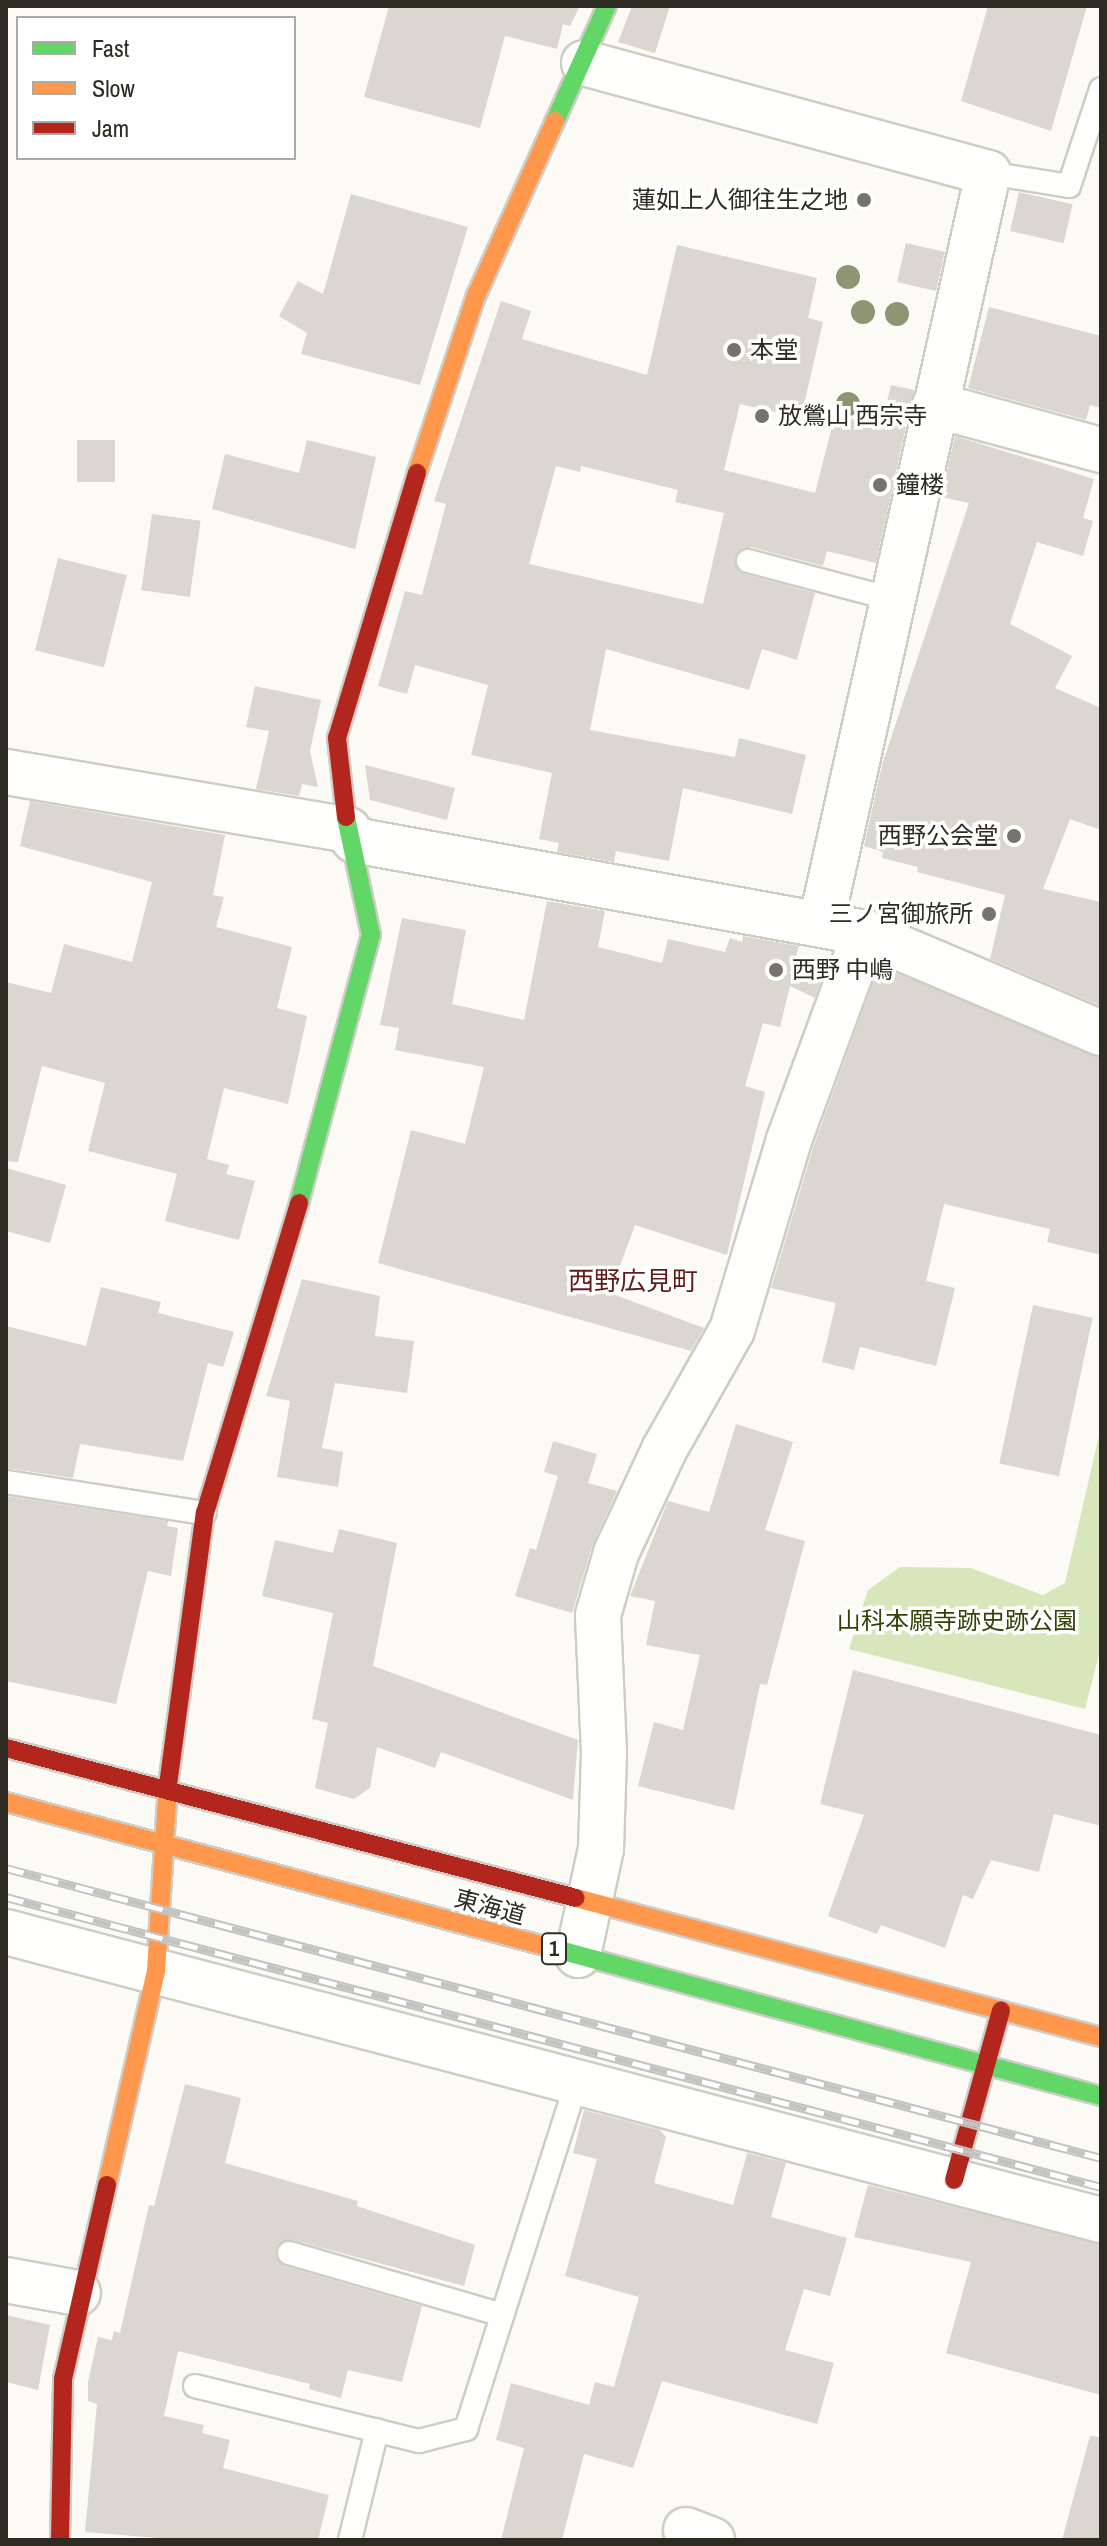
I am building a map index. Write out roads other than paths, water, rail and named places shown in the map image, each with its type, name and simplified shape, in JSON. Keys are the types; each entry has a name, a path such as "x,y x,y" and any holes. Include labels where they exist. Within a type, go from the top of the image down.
{"main road":[{"path":"60,2540 63,2379 78,2293 156,1971 167,1791 205,1513 306,1180 371,935 351,835 337,738 386,565 476,296 584,63 607,6"},
{"name":"東海道","path":"6,1748 1101,2037"},
{"name":"東海道","path":"6,1802 1101,2096"},
{"path":"954,2180 1001,2010"}],"street":[{"path":"584,63 988,173 892,599 884,658 821,923"},
{"path":"935,405 1101,450"},
{"path":"6,772 865,933 1101,1033"},
{"path":"578,1955 592,1903 601,1849 604,1753 598,1615 616,1553 664,1450 732,1330 784,1153 865,933"},
{"path":"6,1932 1101,2220"},
{"path":"6,2280 78,2293"}],"lane":[{"path":"988,173 1069,186 1101,89"},
{"path":"748,561 892,599"},
{"path":"6,1482 205,1513"},
{"path":"195,2386 419,2441 466,2429 577,2082"},
{"path":"289,2253 502,2315"},
{"path":"350,2540 377,2430"}],"railway":[{"path":"6,1868 1101,2158"},
{"path":"6,1897 1101,2187"}],"place":[{"name":"蓮如上人御往生之地","path":"864,200"},
{"name":"本堂","path":"734,350"},
{"name":"放鶯山 西宗寺","path":"762,416"},
{"name":"鐘楼","path":"880,485"},
{"name":"西野公会堂","path":"1014,836"},
{"name":"三ノ宮御旅所","path":"989,914"},
{"name":"西野 中嶋","path":"776,970"}],"district":[{"name":"西野広見町","path":"633,1281"}],"park label":[{"name":"山科本願寺跡史跡公園","path":"957,1621"}]}
